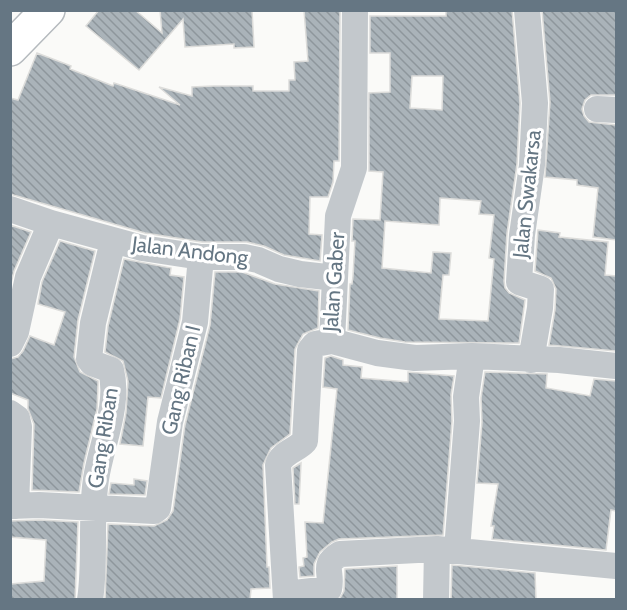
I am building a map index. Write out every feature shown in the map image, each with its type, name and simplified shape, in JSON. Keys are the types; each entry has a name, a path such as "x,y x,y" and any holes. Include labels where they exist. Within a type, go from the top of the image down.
{"main road":[{"path":"10,49 48,10"}],"street":[{"name":"Jalan Gaber","path":"286,597 278,465 285,454 305,441 310,350 315,344 332,341 338,216 354,168 355,10"},
{"name":"Jalan Swakarsa","path":"527,10 535,104 532,165 522,235 519,282 540,289 540,308 531,360"},
{"name":"Jalan Andong","path":"10,209 51,223 142,248 201,256 244,257 300,274 335,278"},
{"path":"10,344 16,332 28,277 51,223"},
{"name":"Gang Riban","path":"94,508 95,480 111,405 113,380 111,370 92,363 89,358 93,323 113,241"},
{"name":"Gang Riban I","path":"94,508 154,511 160,504 163,463 170,422 195,322 201,256"},
{"path":"332,341 414,358 472,356 558,360 616,366"},
{"path":"436,600 447,550 467,421 466,397 472,356"},
{"path":"10,412 17,418 19,427 13,506 94,508 90,600"},
{"path":"286,597 329,589 328,566 333,558 340,554 447,550 616,566"}],"building":[{"path":"99,10 135,10 162,33 160,10 252,10 254,47 234,48 234,44 185,47 183,19 139,70 86,26"},
{"path":"304,10 340,10 339,161 334,161 333,182 328,197 310,197 309,234 322,235 320,261 284,255 264,246 247,242 202,242 145,233 10,194 10,98 18,100 37,53 113,86 114,83 180,105 159,87 192,96 192,87 253,86 253,91 289,91 289,80 295,80 294,62 308,61"},
{"path":"446,10 512,10 520,103 517,164 507,233 504,281 509,293 525,300 519,343 405,342 348,330 355,241 352,241 353,219 380,220 383,172 369,171 369,93 390,92 390,53 370,53 370,16 446,16","holes":["412,76 443,76 442,110 410,108","440,198 481,201 479,214 494,215 489,258 494,259 488,321 439,319 443,275 449,275 451,253 433,252 431,273 382,268 385,221 439,225"]},
{"path":"542,10 616,10 616,95 591,95 585,100 582,109 589,122 616,125 616,240 593,237 598,188 577,185 577,180 545,177 550,102"},
{"path":"10,225 31,232 14,271 10,287"},
{"path":"538,230 560,233 559,237 608,242 605,275 616,276 616,351 549,345 556,289 551,278 535,271"},
{"path":"60,241 95,251 78,320 74,357 80,372 98,381 97,409 79,492 32,490 34,424 28,409 28,400 10,393 10,359 18,357 30,336 54,345 65,312 38,304 42,282"},
{"path":"124,259 171,268 170,275 184,277 180,319 161,398 148,397 143,446 120,444 126,413 128,381 123,361 105,352 108,326"},
{"path":"215,272 242,272 275,284 319,291 318,328 303,334 295,349 290,434 271,448 263,465 267,567 269,567 270,588 251,589 250,600 105,600 108,524 154,526 167,520 173,511 185,425 210,325"},
{"path":"331,356 343,360 343,365 362,367 361,378 408,382 408,372 454,376 443,535 339,539 320,552 314,564 314,576 300,577 299,567 304,566 303,558 307,557 305,522 323,523 337,389 323,387 325,358"},
{"path":"485,372 547,374 546,388 590,396 594,379 616,381 616,511 611,510 606,550 492,539 494,526 491,526 498,484 477,483 482,422 481,398"},
{"path":"301,463 299,504 295,504 293,468"},
{"path":"134,479 147,481 145,495 109,494 111,483 134,485"},
{"path":"10,521 78,522 75,600 11,600 11,584 44,581 46,540 10,537"},
{"path":"452,565 535,573 536,600 451,600"},
{"path":"397,566 397,600 339,600 344,591 345,569"}]}
